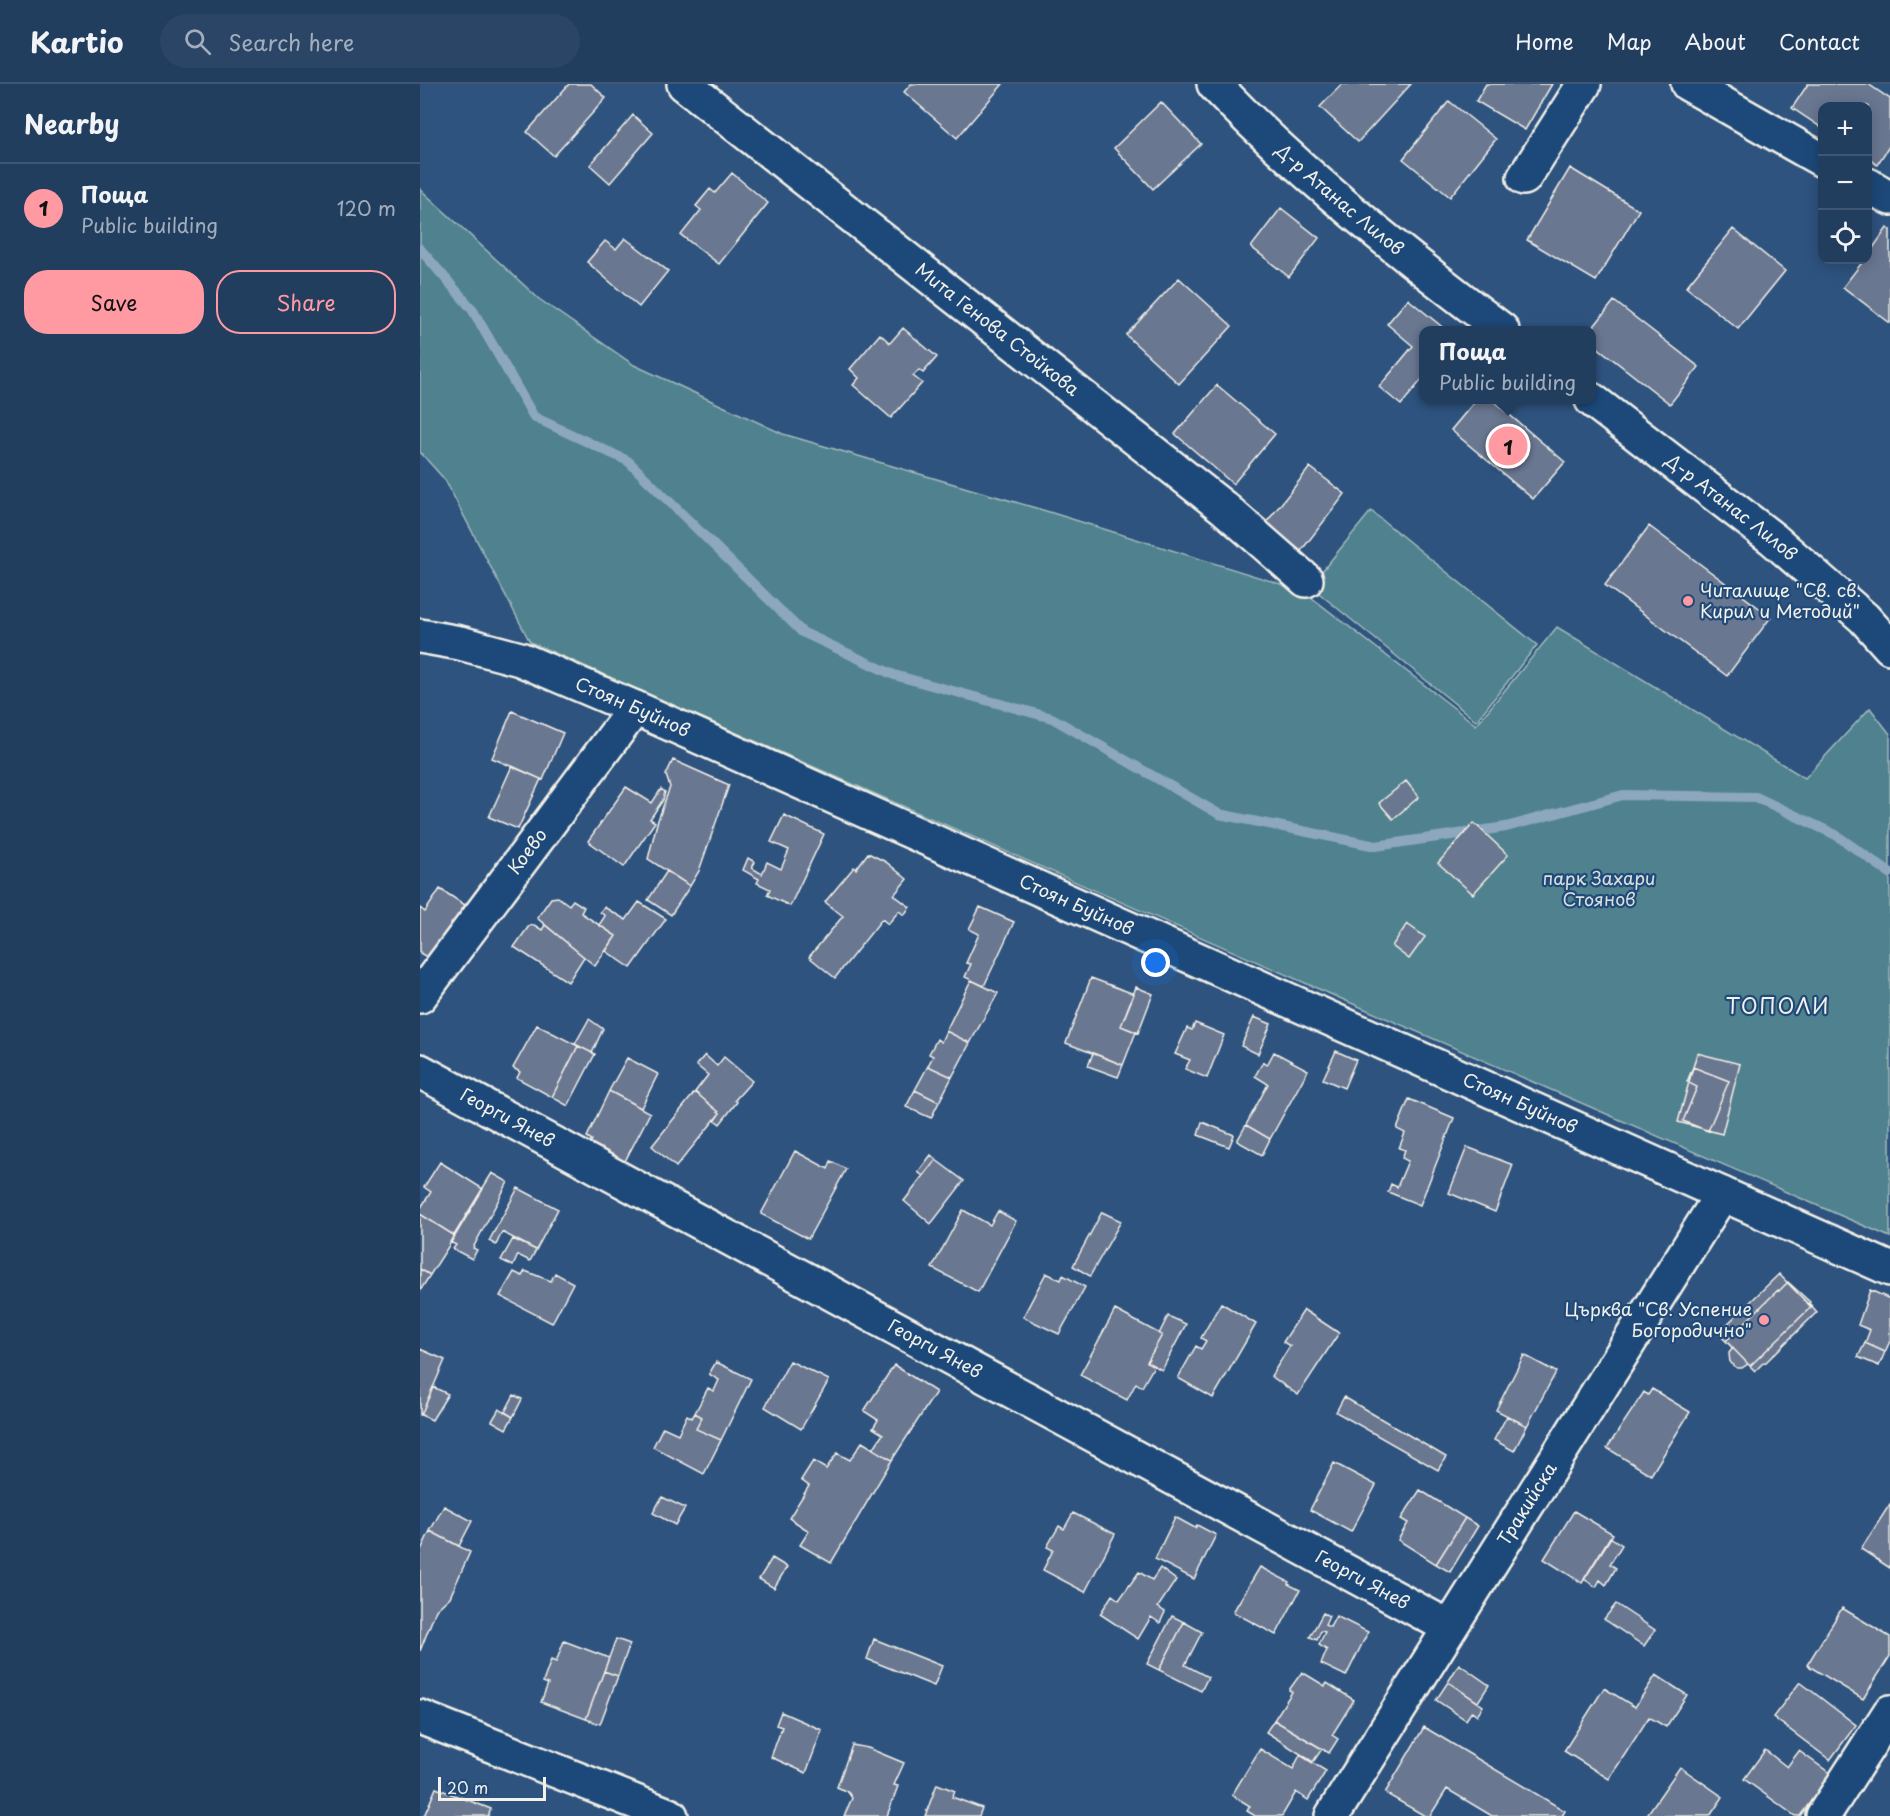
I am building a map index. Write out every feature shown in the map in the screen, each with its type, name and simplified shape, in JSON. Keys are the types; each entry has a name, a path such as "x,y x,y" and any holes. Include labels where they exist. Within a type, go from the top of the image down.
{"street":[{"name":"Мита Генова Стойкова","path":"684,84 1224,508 1306,580"},
{"name":"Д-р Атанас Лилов","path":"1214,84 1239,110 1334,196 1497,326"},
{"path":"1524,178 1584,84"},
{"path":"1688,84 1818,158"},
{"path":"1872,187 1890,198"},
{"name":"Д-р Атанас Лилов","path":"1596,402 1773,539 1864,618 1890,647"},
{"name":"Стоян Буйнов","path":"420,636 460,643 520,659 635,708 1890,1269"},
{"name":"Коево","path":"420,996 635,708"},
{"name":"Георги Янев","path":"420,1071 1449,1627"},
{"name":"Тракийска","path":"1332,1816 1722,1194"},
{"path":"1823,1816 1890,1713"},
{"path":"420,1717 671,1816"}],"green space":[{"name":"парк Захари Стоянов","path":"420,189 539,299 634,365 783,434 1046,511 1303,591 1476,725 1557,627 1805,778 1870,708 1890,734 1890,1237 530,642 445,480 420,452"},
{"path":"1371,511 1537,645 1476,721 1310,586"}],"building":[{"path":"569,84 591,84 606,98 554,156 527,132"},
{"path":"911,84 1003,84 957,138 904,92"},
{"path":"1342,84 1411,84 1358,142 1320,107"},
{"path":"1486,84 1552,84 1525,130 1476,101"},
{"path":"1808,84 1868,84 1890,99 1890,145 1877,165 1872,161 1872,102 1818,102 1818,125 1792,108"},
{"path":"1449,101 1496,139 1450,197 1403,159"},
{"path":"1161,102 1201,144 1153,189 1114,148"},
{"path":"633,115 653,133 610,183 590,165"},
{"path":"1570,168 1639,210 1596,281 1527,240"},
{"path":"732,173 768,203 719,264 681,235 701,210 696,206 710,189 715,193"},
{"path":"1281,208 1319,238 1289,277 1251,247"},
{"path":"1887,228 1890,230 1890,323 1843,287 1861,264 1872,264 1872,249"},
{"path":"1733,229 1785,271 1738,329 1686,287"},
{"path":"625,238 668,271 639,307 587,262 605,241 616,249"},
{"path":"1179,278 1232,326 1179,384 1126,335"},
{"path":"1408,299 1441,326 1419,326 1419,383 1401,405 1379,387 1413,346 1387,324"},
{"path":"1614,301 1699,367 1670,404 1596,346 1596,326 1594,326"},
{"path":"903,328 937,357 923,373 919,370 913,376 922,383 891,418 853,385 859,378 850,369 880,334 890,343"},
{"path":"1217,385 1275,434 1233,484 1175,434"},
{"path":"1473,404 1497,404 1565,462 1533,499 1451,430"},
{"path":"1310,467 1345,494 1301,551 1266,523"},
{"name":"Читалище \"Св. св. Кирил и Методий\"","path":"1649,526 1771,617 1727,676 1605,585"},
{"path":"512,711 563,733 543,780 492,758"},
{"path":"673,760 729,785 699,871 690,886 648,859 657,823 670,787 666,775"},
{"path":"512,766 541,779 518,829 489,817"},
{"path":"1406,781 1419,797 1393,819 1379,803"},
{"path":"626,787 652,803 661,789 665,792 663,800 650,819 655,822 624,867 588,841"},
{"path":"784,815 824,834 790,906 767,895 770,889 757,883 759,879 743,870 748,858 755,862 752,868 762,874 767,862 781,869 789,850 771,842"},
{"path":"1474,823 1508,855 1473,894 1438,863"},
{"path":"868,853 886,862 907,879 894,895 910,907 904,915 899,911 888,924 882,919 835,978 809,957 843,916 825,902"},
{"path":"667,871 690,886 671,915 648,900"},
{"path":"440,889 465,905 430,959 420,953 420,908 425,912"},
{"path":"558,897 569,905 573,900 584,907 581,913 616,936 595,966 537,918 551,898"},
{"path":"639,902 666,919 631,968 606,951 616,936 599,925 605,916 600,912 604,907 626,920"},
{"path":"980,907 1014,922 984,986 965,977 971,964 966,963 979,934 969,929"},
{"path":"1407,924 1425,937 1409,959 1392,946"},
{"path":"534,925 542,930 545,925 584,957 568,982 514,947 529,926"},
{"path":"1091,978 1134,994 1121,1026 1136,1032 1123,1065 1066,1043"},
{"path":"971,980 998,993 970,1043 946,1031"},
{"path":"1136,987 1153,994 1138,1033 1121,1026"},
{"path":"1254,1017 1271,1024 1258,1054 1241,1046"},
{"path":"589,1019 603,1029 592,1053 575,1044"},
{"path":"1195,1023 1224,1035 1207,1078 1185,1069 1190,1060 1175,1054 1187,1028 1192,1030"},
{"path":"537,1025 578,1046 552,1097 517,1078 520,1072 513,1068"},
{"path":"946,1031 970,1043 952,1077 928,1066 933,1056 929,1054 937,1039 941,1042"},
{"path":"578,1046 595,1054 568,1106 552,1097"},
{"path":"1336,1051 1356,1060 1344,1088 1323,1079"},
{"path":"1274,1052 1308,1070 1270,1139 1246,1125 1268,1084 1255,1076 1263,1062 1267,1065"},
{"path":"1093,1053 1123,1065 1118,1077 1088,1066"},
{"path":"1697,1053 1740,1064 1722,1134 1678,1122"},
{"path":"705,1055 717,1066 724,1057 752,1081 735,1100 737,1102 720,1124 715,1120 720,1113 695,1092 708,1075 696,1065"},
{"path":"627,1058 658,1074 641,1108 609,1091"},
{"path":"928,1066 952,1077 939,1102 915,1090"},
{"path":"1693,1067 1729,1081 1708,1131 1683,1121 1697,1087 1687,1082"},
{"path":"915,1090 939,1102 931,1118 906,1107"},
{"path":"609,1091 650,1113 623,1165 588,1147 592,1140 587,1137"},
{"path":"695,1092 720,1113 676,1167 652,1146"},
{"path":"1409,1099 1454,1118 1420,1205 1388,1192 1391,1184 1397,1187 1408,1161 1402,1158 1405,1150 1399,1148 1405,1133 1397,1129"},
{"path":"1202,1122 1234,1135 1229,1147 1198,1135"},
{"path":"1246,1125 1270,1139 1262,1155 1237,1141"},
{"path":"1467,1147 1513,1165 1495,1212 1449,1193"},
{"path":"795,1151 828,1169 831,1161 846,1169 808,1239 761,1214"},
{"path":"931,1155 936,1160 923,1176 918,1172"},
{"path":"936,1160 964,1181 931,1224 904,1201"},
{"path":"440,1162 483,1189 455,1236 420,1214 420,1209 431,1192 424,1187"},
{"path":"492,1173 508,1182 473,1248 477,1250 472,1259 453,1249 456,1245 450,1242"},
{"path":"518,1188 558,1209 536,1250 502,1232 496,1245 489,1241"},
{"path":"963,1210 990,1225 998,1211 1016,1221 978,1292 932,1268"},
{"path":"1102,1212 1121,1221 1090,1276 1073,1266"},
{"path":"420,1214 455,1236 430,1275 420,1269"},
{"path":"513,1239 536,1250 530,1261 518,1255 513,1266 501,1260"},
{"path":"420,1269 430,1275 420,1291"},
{"path":"525,1271 551,1281 555,1273 573,1283 552,1323 500,1296 514,1272 522,1276"},
{"path":"1046,1273 1061,1280 1063,1275 1085,1287 1059,1334 1023,1317"},
{"name":"Църква \"Св. Успение Богородично\"","path":"1779,1274 1811,1307 1750,1366 1718,1333"},
{"name":"Църква \"Св. Успение Богородично\"","path":"1788,1282 1810,1302 1817,1312 1755,1371 1748,1364 1737,1368 1730,1363 1729,1353 1733,1348 1726,1341"},
{"path":"1870,1290 1890,1299 1890,1341 1885,1352 1865,1343 1870,1330 1858,1325"},
{"path":"1221,1303 1256,1324 1213,1398 1178,1378 1196,1346 1201,1349 1206,1341 1201,1338"},
{"path":"1115,1310 1162,1335 1147,1362 1154,1366 1142,1387 1136,1383 1127,1400 1080,1375"},
{"path":"1304,1310 1339,1333 1298,1395 1271,1376 1290,1346 1283,1342"},
{"path":"1168,1316 1186,1324 1162,1370 1147,1362 1162,1335 1159,1334"},
{"path":"1865,1343 1885,1352 1879,1366 1858,1357"},
{"path":"420,1349 445,1360 421,1415 420,1415"},
{"path":"1524,1355 1556,1372 1527,1426 1496,1410"},
{"path":"790,1361 829,1380 801,1429 765,1407"},
{"path":"716,1362 751,1379 721,1440 696,1429 702,1417 695,1413 708,1388 714,1391 719,1380 709,1374"},
{"path":"894,1365 936,1392 892,1460 873,1449 883,1434 873,1428 878,1420 864,1411"},
{"path":"433,1387 448,1394 432,1420 421,1415"},
{"path":"1652,1389 1690,1412 1651,1475 1607,1448 1644,1392 1648,1395"},
{"path":"514,1395 522,1399 513,1417 505,1412"},
{"path":"1344,1397 1446,1457 1438,1470 1336,1412"},
{"path":"499,1409 513,1417 506,1429 492,1421"},
{"path":"695,1413 702,1417 696,1429 721,1440 704,1474 653,1447 663,1427 678,1434 687,1415 692,1418"},
{"path":"1507,1416 1527,1426 1514,1451 1494,1440"},
{"path":"862,1442 892,1460 831,1563 800,1545 809,1531 789,1518 809,1486 801,1480 813,1461 826,1469 837,1453 850,1460"},
{"path":"1334,1463 1376,1485 1351,1532 1310,1510"},
{"path":"1420,1490 1465,1518 1436,1564 1398,1540 1408,1523 1401,1519"},
{"path":"662,1497 685,1508 675,1525 653,1513"},
{"path":"1890,1504 1890,1568 1861,1549"},
{"path":"444,1506 472,1521 459,1546 430,1531"},
{"path":"1574,1511 1613,1534 1582,1583 1544,1559"},
{"path":"1073,1513 1115,1534 1085,1592 1043,1570 1053,1550 1047,1547 1059,1526 1064,1529"},
{"path":"1175,1517 1195,1528 1197,1525 1216,1535 1194,1579 1155,1559"},
{"path":"1465,1518 1478,1526 1450,1572 1436,1564"},
{"path":"430,1531 470,1552 450,1597 436,1610 420,1651 420,1552"},
{"path":"1610,1537 1622,1545 1610,1564 1616,1568 1606,1585 1600,1580 1596,1587 1584,1579"},
{"path":"772,1558 787,1567 774,1588 759,1579"},
{"path":"1260,1567 1300,1590 1276,1635 1233,1612"},
{"path":"1160,1568 1176,1580 1158,1607 1165,1612 1160,1623 1151,1617 1138,1639 1100,1614 1112,1595 1119,1600 1139,1572 1152,1580"},
{"path":"1616,1604 1655,1630 1644,1646 1604,1619"},
{"path":"1842,1608 1890,1637 1890,1656 1863,1699 1807,1665"},
{"path":"1323,1613 1329,1616 1325,1625 1330,1627 1336,1616 1368,1632 1346,1676 1321,1664 1327,1650 1319,1645 1325,1632 1321,1631 1317,1640 1310,1637"},
{"path":"1172,1616 1184,1622 1159,1670 1147,1664"},
{"path":"1184,1622 1202,1632 1185,1665 1208,1677 1201,1691 1159,1670"},
{"path":"616,1639 630,1644 618,1676 604,1671"},
{"path":"874,1639 942,1666 934,1686 867,1659"},
{"path":"564,1641 609,1658 586,1719 541,1702 548,1684 543,1682 551,1660 556,1662"},
{"path":"1459,1664 1489,1685 1478,1702 1448,1682"},
{"path":"604,1671 618,1676 600,1724 586,1719"},
{"path":"1302,1672 1325,1686 1327,1683 1354,1700 1332,1735 1338,1739 1329,1753 1274,1720 1292,1692 1289,1690"},
{"path":"1656,1675 1687,1695 1666,1727 1649,1717 1609,1779 1564,1751 1604,1688 1635,1707"},
{"path":"1448,1682 1483,1706 1477,1715 1472,1711 1466,1720 1436,1700"},
{"path":"1800,1682 1856,1725 1830,1760 1773,1717"},
{"path":"781,1712 822,1730 806,1773 771,1757 782,1727 776,1725"},
{"path":"1274,1720 1322,1749 1313,1762 1266,1732"},
{"path":"1424,1727 1565,1811 1562,1816 1492,1816 1447,1789 1430,1816 1425,1816 1385,1793"},
{"path":"852,1745 868,1748 904,1763 894,1785 898,1786 887,1816 844,1816 852,1798 848,1792 837,1787"},
{"path":"1260,1749 1293,1769 1300,1755 1326,1771 1308,1800 1296,1792 1282,1816 1255,1816 1247,1811 1250,1806 1232,1795"},
{"path":"1765,1750 1787,1767 1799,1751 1831,1774 1800,1816 1795,1816 1744,1779"},
{"path":"1680,1767 1723,1797 1710,1816 1646,1816"},
{"path":"937,1784 955,1791 952,1797 982,1808 979,1816 925,1816"},
{"path":"436,1788 491,1809 488,1816 424,1816"}],"waterway":[{"path":"420,249 472,309 534,417 628,461 802,632 894,675 1052,718 1219,814 1376,846 1506,827 1623,795 1756,797 1836,835 1890,873"}],"place":[{"name":"Поща","path":"1508,446"},
{"name":"Читалище \"Св. св. Кирил и Методий\"","path":"1688,601"},
{"name":"Църква \"Св. Успение Богородично\"","path":"1764,1320"}],"district":[{"name":"ТОПОЛИ","path":"1778,1007"}]}
